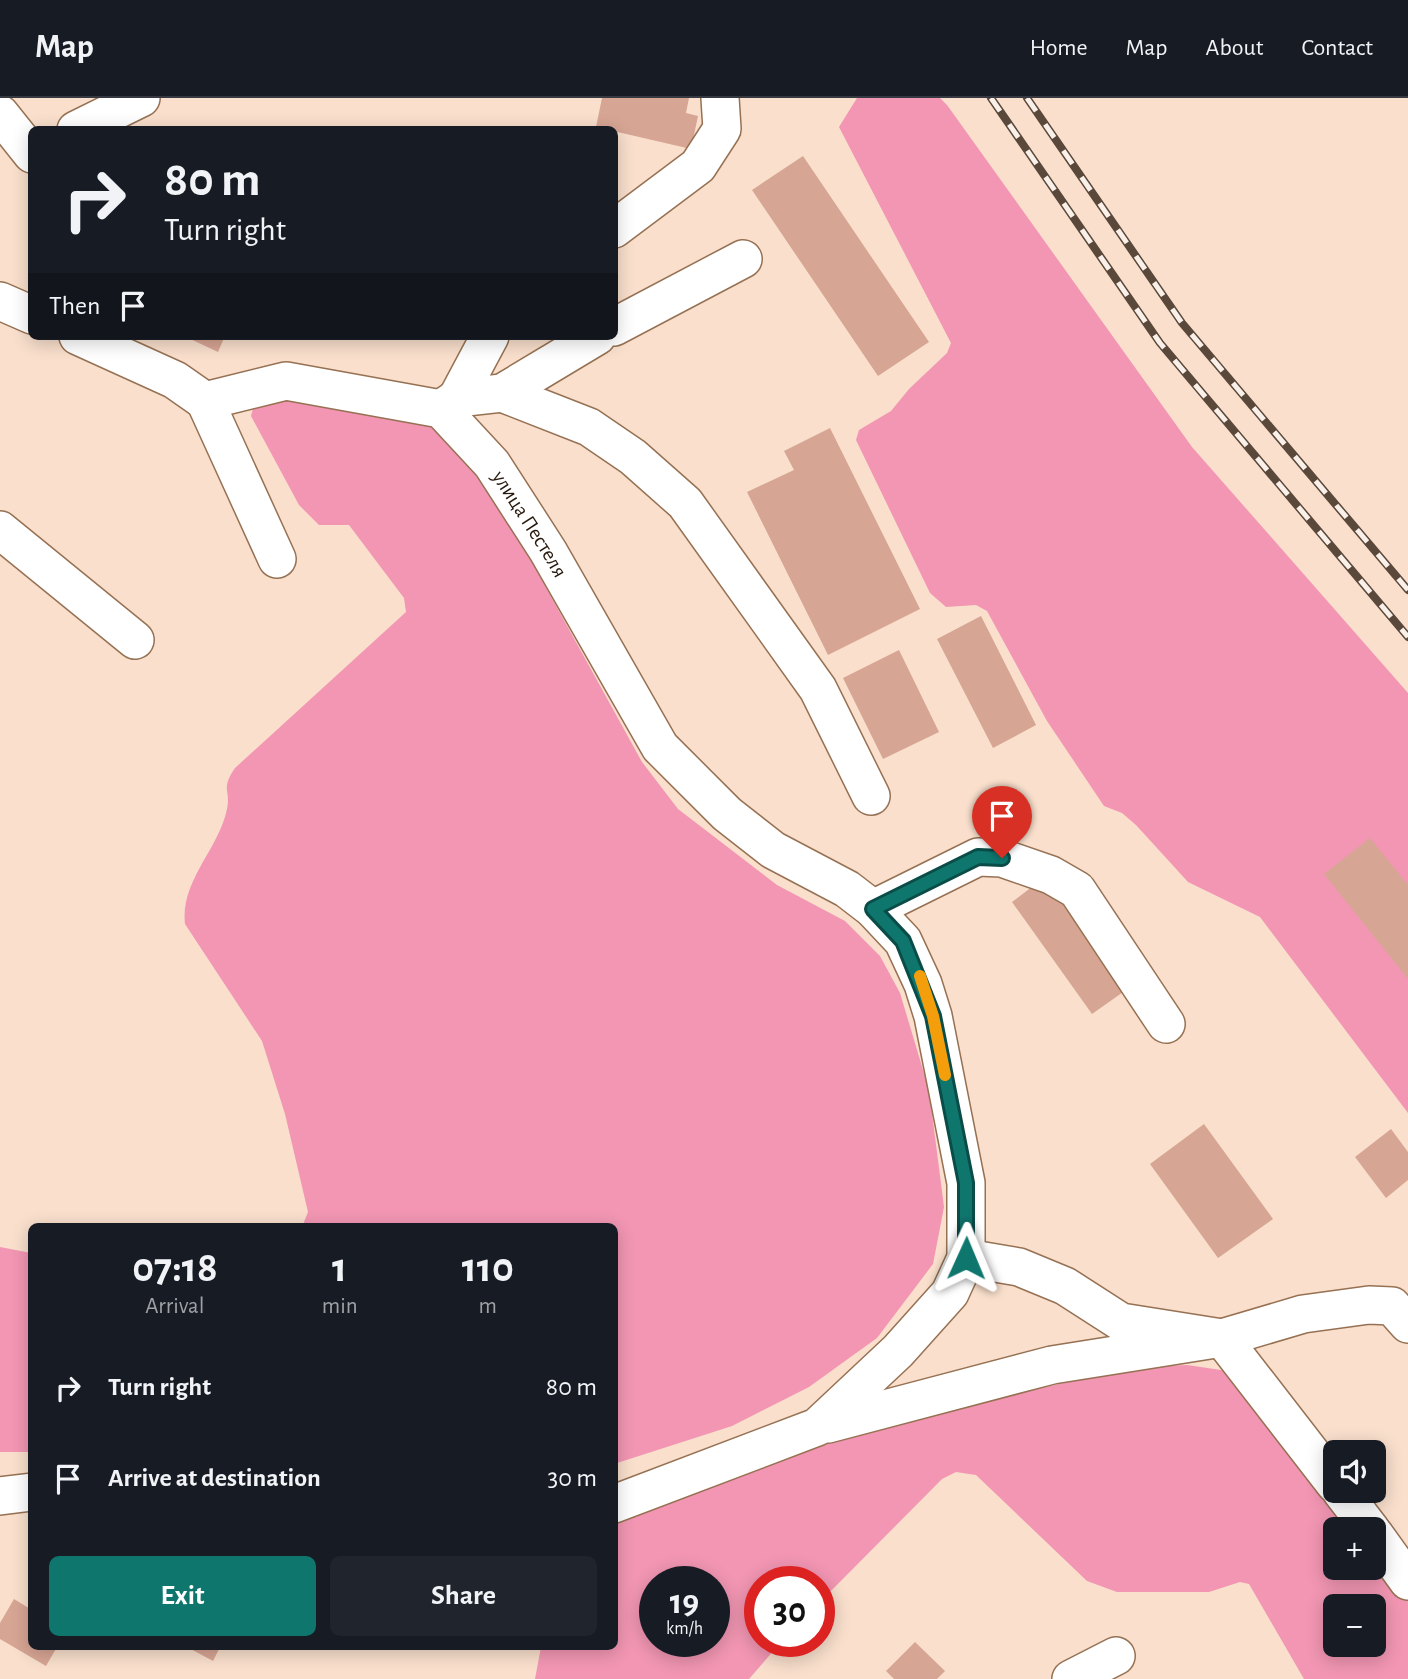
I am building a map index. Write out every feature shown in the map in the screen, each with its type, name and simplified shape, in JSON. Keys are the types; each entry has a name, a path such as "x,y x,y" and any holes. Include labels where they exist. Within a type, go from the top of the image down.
{"street":[{"path":"83,126 141,98"},
{"path":"618,226 698,166 722,129 720,98"},
{"path":"0,114 23,156"},
{"path":"618,325 743,259"},
{"path":"0,301 28,313"},
{"path":"87,340 175,380 205,401 276,559"},
{"path":"449,403 488,340"},
{"path":"205,401 286,381 449,403 502,393 590,340"},
{"path":"502,393 589,427 633,457 685,502 818,689 871,796"},
{"name":"улица Пестеля","path":"449,403 534,529 660,747 727,814 773,850 847,889 873,909 903,941 933,1016 966,1183 966,1258"},
{"path":"0,530 135,640"},
{"path":"873,909 978,857 1002,858 1051,875 1077,890 1166,1024"},
{"path":"817,1427 882,1368 950,1293 966,1258 1018,1267 1065,1286 1121,1322 1222,1338 1323,1468"},
{"path":"618,1502 817,1427 1052,1365 1222,1338 1303,1314 1369,1305 1392,1306 1408,1324"},
{"path":"0,1496 28,1492"},
{"path":"1350,1503 1361,1517"},
{"path":"1386,1551 1408,1581"},
{"path":"1071,1679 1116,1656"}],"shaded area":[{"path":"857,98 940,98 947,105 1192,447 1408,693 1408,1113 1260,917 1188,882 1136,825 1122,813 1104,806 1047,721 987,611 976,605 946,607 930,593 856,440 859,430 891,411 909,389 947,353 951,343 839,127"},
{"path":"257,393 422,415 475,474 516,533 642,762 678,809 777,885 845,921 880,956 900,993 929,1090 944,1207 933,1264 877,1338 809,1387 732,1426 618,1463 618,1223 304,1223 308,1212 285,1114 262,1041 185,924 185,908 194,879 223,824 228,802 227,785 235,768 406,612 404,598 349,525 319,525 299,505 251,416"},
{"path":"0,1247 28,1252 28,1452 0,1452"},
{"path":"1187,1365 1255,1375 1274,1389 1323,1458 1323,1503 1355,1503 1365,1517 1323,1517 1323,1580 1386,1580 1386,1547 1408,1579 1408,1679 1304,1679 1249,1584 1240,1582 1209,1592 1117,1592 1087,1581 976,1475 956,1472 942,1479 835,1587 835,1566 744,1566 744,1657 768,1657 749,1679 535,1679 540,1650 618,1650 618,1516 804,1444 928,1411 1142,1367"}],"building":[{"path":"602,98 689,98 686,113 698,116 691,149 618,132 618,126 596,126"},
{"path":"803,156 929,342 878,376 752,190"},
{"path":"192,340 223,340 218,352"},
{"path":"830,428 920,609 828,655 747,492 794,470 784,451"},
{"path":"981,616 1036,725 993,748 937,639"},
{"path":"899,650 939,732 883,759 843,678"},
{"path":"1370,838 1408,885 1408,979 1324,874"},
{"path":"1045,877 1126,990 1092,1014 1012,902"},
{"path":"1204,1124 1273,1219 1218,1258 1150,1164"},
{"path":"1391,1129 1408,1152 1408,1180 1386,1198 1355,1157"},
{"path":"14,1599 28,1608 28,1650 55,1650 46,1666 0,1639 0,1623"},
{"path":"915,1642 945,1671 937,1679 894,1679 886,1671"},
{"path":"193,1650 218,1650 213,1661"}],"railway":[{"path":"991,98 1160,343 1408,637"},
{"path":"1027,98 1182,323 1408,590"}],"slow traffic":[{"path":"920,976 933,1016 945,1075"}],"route":[{"path":"966,1258 966,1183 933,1016 923,984 903,941 873,909 978,857 1002,858"}]}
